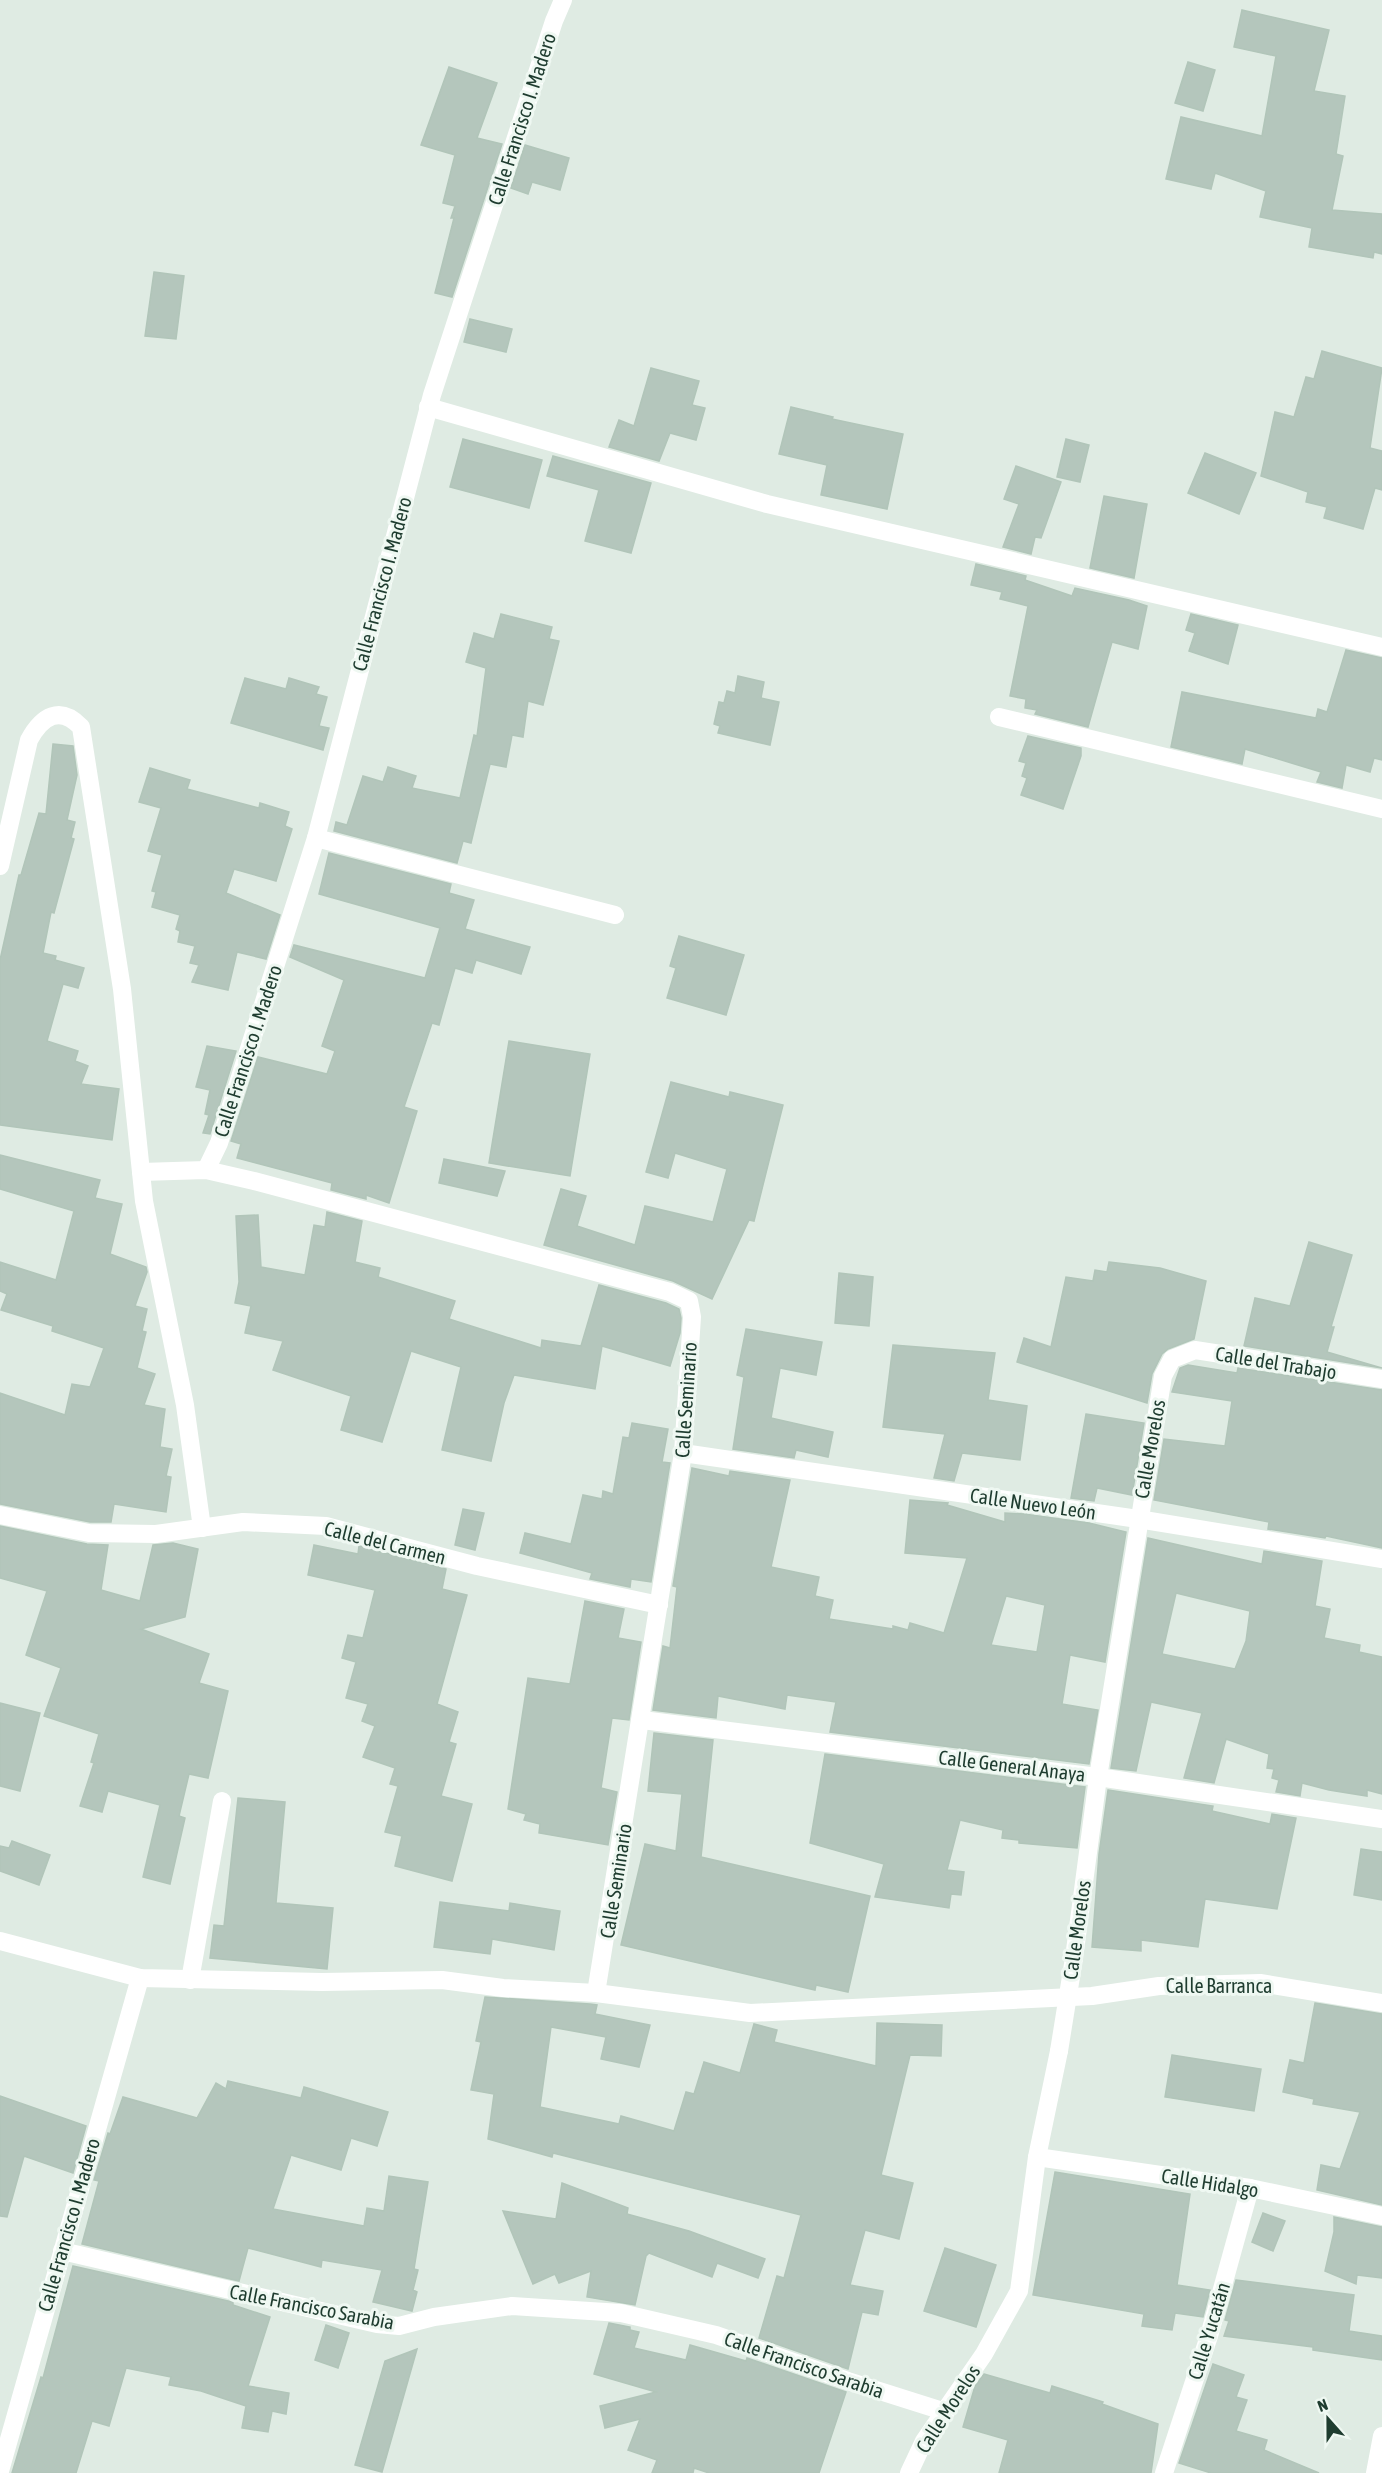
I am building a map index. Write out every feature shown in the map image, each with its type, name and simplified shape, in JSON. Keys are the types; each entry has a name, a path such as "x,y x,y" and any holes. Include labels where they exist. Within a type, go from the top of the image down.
{"street":[{"name":"Calle Francisco I. Madero","path":"206,1170 219,1143 316,838 428,407 554,21 563,0"},
{"path":"428,407 767,504 1382,647"},
{"path":"0,866 29,740 36,727 48,718 60,714 71,716 81,727 123,989 144,1201 185,1405 201,1528"},
{"path":"999,717 1382,809"},
{"path":"316,838 615,915"},
{"path":"141,1172 206,1170"},
{"name":"Calle Seminario","path":"206,1170 659,1289 689,1301 692,1317 683,1453 642,1720 596,1993"},
{"name":"Calle del Trabajo","path":"1172,1359 1195,1350 1382,1379"},
{"name":"Calle Morelos","path":"909,2473 924,2441 984,2354 1019,2291 1037,2157 1059,2051 1074,1958 1098,1777 1138,1519 1163,1376 1172,1359"},
{"name":"Calle Nuevo León","path":"683,1453 1138,1519 1382,1559"},
{"name":"Calle del Carmen","path":"0,1515 89,1533 156,1534 243,1522 326,1526 477,1566 659,1605"},
{"name":"Calle General Anaya","path":"642,1720 1098,1777 1382,1819"},
{"path":"190,1980 222,1801"},
{"name":"Calle Barranca","path":"0,1941 140,1978 322,1982 442,1980 502,1988 596,1993 750,2013 1092,1996 1159,1986 1260,1983 1382,2003"},
{"name":"Calle Francisco I. Madero","path":"0,2471 140,1978"},
{"name":"Calle Hidalgo","path":"1037,2157 1250,2188 1382,2216"},
{"name":"Calle Yucatán","path":"1164,2473 1209,2336 1250,2188"},
{"name":"Calle Francisco Sarabia","path":"62,2251 377,2324 399,2326 434,2317 512,2306 621,2313 716,2335 946,2412"},
{"path":"1375,2473 1382,2436"}],"building":[{"path":"1242,10 1329,30 1314,91 1345,96 1336,154 1343,156 1332,210 1382,214 1382,254 1374,252 1373,258 1309,247 1312,228 1260,217 1266,191 1215,173 1211,189 1166,179 1181,117 1262,136 1276,56 1234,47"},
{"path":"1188,62 1215,70 1203,111 1175,103"},
{"path":"449,67 497,83 477,138 502,144 452,297 435,293 454,218 451,218 455,206 443,203 455,155 421,145"},
{"path":"525,145 569,158 560,190 532,182 528,194 511,188"},
{"path":"154,272 184,276 176,339 145,336"},
{"path":"470,319 512,329 506,352 464,342"},
{"path":"1322,351 1382,368 1370,448 1382,451 1382,490 1375,488 1363,529 1324,518 1327,507 1306,502 1308,492 1261,476 1275,412 1294,417 1306,377 1314,379"},
{"path":"651,368 699,381 692,405 705,408 696,440 670,433 659,461 609,447 619,420 634,426"},
{"path":"791,407 833,417 832,419 903,434 887,509 821,495 827,465 779,454"},
{"path":"463,439 542,460 529,508 450,487"},
{"path":"1066,439 1089,445 1080,482 1057,477"},
{"path":"1205,453 1256,473 1239,514 1188,493"},
{"path":"553,456 651,483 631,553 585,541 599,490 547,476"},
{"path":"1016,466 1061,482 1041,538 1035,537 1031,554 1003,547 1019,504 1004,499"},
{"path":"1104,496 1147,504 1134,578 1090,568"},
{"path":"976,564 1026,576 1025,580 1072,596 1075,588 1147,606 1138,649 1112,642 1088,727 1035,714 1037,710 1025,708 1026,699 1010,696 1028,606 1000,599 1002,592 971,585"},
{"path":"501,614 552,627 549,639 559,641 543,705 528,701 523,737 512,735 506,767 490,764 471,843 463,841 457,863 334,831 336,822 347,825 363,776 383,782 388,767 416,776 412,788 460,798 474,735 477,736 486,668 466,662 474,633 494,639"},
{"path":"1191,614 1238,625 1228,664 1189,651 1195,633 1186,630"},
{"path":"1346,650 1382,658 1382,760 1374,758 1370,772 1346,765 1342,788 1317,782 1321,772 1245,749 1242,764 1171,747 1182,692 1316,718 1318,709 1327,712"},
{"path":"738,676 764,682 761,698 779,702 770,745 718,733 720,726 714,724 719,702 724,703 727,691 735,693"},
{"path":"245,678 286,689 289,678 319,687 316,694 327,697 319,726 329,728 323,750 231,723"},
{"path":"1028,736 1081,748 1081,756 1063,809 1021,795 1027,778 1022,776 1026,763 1019,761"},
{"path":"53,744 73,746 77,775 67,820 75,822 71,838 74,839 54,913 51,912 43,953 56,956 55,960 84,968 78,988 63,984 47,1041 78,1051 75,1061 88,1066 81,1084 119,1089 112,1140 0,1125 0,960 19,875 21,875 39,813 46,814"},
{"path":"150,768 190,780 187,789 259,808 260,803 289,812 285,826 292,829 276,881 234,869 226,893 280,915 266,959 237,952 228,990 192,982 199,965 190,963 195,946 178,942 180,931 176,929 180,915 152,907 156,892 152,891 162,855 148,851 161,808 139,802"},
{"path":"329,853 451,884 449,893 474,900 465,929 530,947 521,974 476,960 472,973 455,968 439,1025 432,1023 404,1107 417,1111 389,1203 366,1195 366,1199 331,1190 332,1183 237,1158 241,1144 231,1141 258,1057 327,1074 335,1051 322,1046 344,980 290,957 294,945 425,978 440,928 319,894"},
{"path":"679,936 744,955 726,1015 667,998 676,968 670,966"},
{"path":"509,1041 590,1054 570,1176 489,1163"},
{"path":"207,1046 236,1051 210,1134 203,1133 209,1115 205,1114 210,1090 196,1087"},
{"path":"671,1082 729,1097 730,1092 783,1105 754,1221 749,1220 712,1299 673,1281 544,1245 561,1189 586,1196 577,1226 635,1245 645,1206 713,1222 727,1169 675,1153 668,1178 646,1172"},
{"path":"0,1155 100,1180 95,1198 122,1204 110,1254 146,1267 147,1272 135,1306 147,1309 142,1331 146,1332 137,1368 155,1374 144,1405 165,1409 160,1447 172,1449 166,1476 171,1477 166,1512 114,1504 111,1522 90,1522 0,1504 0,1393 65,1415 72,1384 90,1387 104,1348 52,1331 53,1326 1,1310 7,1294 0,1291 0,1262 56,1280 74,1211 0,1189"},
{"path":"444,1159 505,1171 497,1196 439,1183"},
{"path":"327,1212 362,1221 355,1262 380,1268 378,1277 455,1301 449,1319 541,1348 542,1340 581,1346 599,1285 666,1303 679,1309 681,1318 680,1333 670,1366 602,1346 595,1389 514,1375 504,1403 491,1461 442,1450 461,1367 411,1351 382,1442 341,1430 351,1396 273,1370 283,1341 245,1333 251,1306 235,1303 239,1282 236,1216 258,1215 261,1267 305,1275 314,1225 325,1227"},
{"path":"1309,1242 1352,1255 1331,1327 1334,1327 1327,1352 1382,1368 1244,1346 1255,1298 1290,1306"},
{"path":"1109,1262 1160,1268 1206,1281 1194,1339 1168,1349 1162,1354 1152,1374 1147,1403 1017,1362 1024,1338 1051,1347 1066,1277 1093,1281 1095,1270 1107,1272"},
{"path":"839,1273 873,1277 869,1326 835,1323"},
{"path":"746,1329 822,1342 816,1375 780,1368 771,1418 833,1432 828,1457 796,1450 794,1458 733,1449 744,1377 737,1375"},
{"path":"893,1345 995,1353 988,1400 1027,1406 1020,1460 962,1453 954,1481 934,1478 945,1434 883,1427"},
{"path":"1188,1365 1237,1373 1238,1368 1382,1390 1382,1548 1326,1536 1325,1538 1268,1529 1269,1522 1154,1500 1164,1439 1225,1446 1232,1401 1172,1392 1180,1368"},
{"path":"1086,1414 1144,1423 1132,1495 1097,1488 1094,1501 1071,1498"},
{"path":"632,1423 668,1429 662,1462 670,1463 651,1582 631,1579 630,1587 590,1579 592,1573 520,1553 525,1533 571,1544 583,1495 602,1499 603,1491 613,1494 623,1437 629,1438"},
{"path":"692,1468 729,1476 730,1471 790,1480 771,1567 819,1577 815,1596 833,1600 829,1619 893,1629 893,1626 908,1630 910,1623 944,1633 967,1558 905,1553 910,1500 948,1503 947,1505 1005,1522 1005,1513 1024,1514 1089,1523 1126,1532 1105,1662 1070,1655 1062,1704 1098,1710 1089,1764 830,1732 836,1702 787,1695 785,1709 718,1696 716,1718 653,1710 663,1646 670,1648 677,1587 673,1586","holes":["1006,1596 1045,1605 1037,1652 991,1645"]},
{"path":"463,1509 484,1513 475,1550 455,1545"},
{"path":"0,1526 87,1544 108,1545 101,1590 140,1601 153,1545 173,1543 198,1549 185,1617 141,1629 209,1654 199,1683 228,1691 208,1778 189,1774 179,1816 185,1818 170,1884 143,1877 160,1805 108,1791 102,1812 80,1806 94,1763 91,1762 99,1734 44,1716 61,1668 26,1655 47,1591 0,1578"},
{"path":"1148,1538 1262,1564 1264,1551 1322,1561 1315,1606 1330,1609 1324,1638 1360,1645 1359,1652 1382,1657 1382,1794 1367,1790 1367,1796 1302,1783 1300,1796 1276,1792 1279,1780 1272,1778 1274,1769 1267,1768 1269,1754 1226,1739 1214,1783 1184,1778 1202,1713 1151,1702 1136,1771 1111,1768","holes":["1176,1593 1250,1611 1246,1641 1235,1669 1162,1654"]},
{"path":"314,1545 358,1554 359,1546 446,1569 442,1589 467,1595 437,1704 458,1712 449,1742 456,1744 441,1796 472,1804 452,1881 395,1866 402,1836 385,1832 398,1786 390,1784 395,1768 363,1757 375,1726 362,1721 368,1704 346,1698 356,1662 342,1658 348,1635 363,1638 375,1590 308,1575"},
{"path":"585,1601 624,1609 618,1638 641,1642 629,1720 612,1718 601,1788 617,1792 608,1845 539,1833 540,1824 524,1820 526,1814 508,1809 528,1678 570,1684"},
{"path":"0,1703 40,1713 20,1791 0,1786"},
{"path":"654,1733 713,1740 701,1857 870,1896 848,1992 816,1985 815,1990 621,1945 645,1844 676,1851 682,1794 648,1791"},
{"path":"825,1754 1085,1787 1077,1848 1019,1843 1019,1840 1002,1838 1003,1830 960,1820 947,1870 964,1872 961,1895 951,1894 949,1908 875,1897 884,1864 810,1843"},
{"path":"1108,1790 1213,1806 1212,1811 1270,1824 1272,1814 1296,1818 1277,1909 1205,1899 1198,1947 1141,1940 1141,1951 1092,1947 1099,1854"},
{"path":"238,1798 285,1802 276,1903 333,1908 327,1969 210,1958 214,1925 224,1926"},
{"path":"12,1841 50,1855 39,1885 0,1871 0,1846 9,1848"},
{"path":"1361,1849 1382,1852 1382,1900 1354,1895"},
{"path":"440,1902 509,1911 510,1903 560,1911 554,1950 492,1939 490,1954 434,1947"},
{"path":"485,1997 597,2005 595,2014 650,2025 639,2067 601,2059 606,2037 551,2027 540,2107 619,2124 621,2116 674,2131 686,2092 694,2094 704,2062 740,2073 754,2024 777,2030 774,2042 876,2066 877,2023 942,2025 941,2056 910,2055 881,2175 913,2183 899,2239 865,2230 850,2285 883,2291 878,2315 862,2312 848,2369 759,2338 777,2276 784,2278 801,2215 553,2153 552,2157 488,2139 494,2094 471,2090 481,2042 476,2041"},
{"path":"1315,2003 1382,2014 1382,2205 1317,2190 1321,2165 1340,2169 1360,2112 1313,2104 1314,2099 1283,2092 1290,2060 1304,2063"},
{"path":"1172,2055 1261,2069 1254,2111 1165,2097"},
{"path":"228,2081 301,2098 304,2087 388,2112 377,2146 351,2138 341,2170 291,2155 273,2209 364,2226 367,2208 384,2211 389,2176 428,2182 414,2269 418,2270 413,2290 417,2292 412,2311 373,2302 382,2270 322,2260 321,2267 248,2248 239,2281 82,2244 99,2181 94,2180 108,2133 110,2134 123,2097 197,2118 216,2083 226,2089"},
{"path":"0,2096 86,2126 73,2173 24,2156 7,2217 0,2216"},
{"path":"1055,2172 1190,2194 1177,2285 1210,2290 1203,2317 1175,2313 1172,2330 1142,2326 1144,2314 1033,2295"},
{"path":"562,2183 628,2208 627,2214 689,2231 765,2259 758,2278 717,2263 712,2277 649,2253 646,2256 635,2305 587,2297 591,2271 559,2283 555,2274 533,2284 503,2211 556,2219"},
{"path":"1263,2213 1285,2221 1273,2251 1252,2242"},
{"path":"1334,2217 1382,2227 1382,2278 1357,2275 1356,2284 1325,2271 1334,2232"},
{"path":"945,2248 996,2265 976,2327 924,2311"},
{"path":"73,2266 233,2302 233,2305 270,2317 248,2386 289,2393 286,2414 272,2411 268,2432 242,2428 246,2406 201,2391 169,2385 171,2377 126,2368 109,2426 92,2421 76,2473 12,2473 41,2377 43,2378"},
{"path":"1236,2280 1354,2295 1349,2331 1382,2336 1382,2360 1313,2350 1313,2347 1224,2336 1229,2321 1225,2320"},
{"path":"609,2323 630,2327 630,2330 639,2332 634,2348 686,2360 690,2345 746,2361 747,2358 846,2392 819,2473 709,2473 694,2468 693,2473 652,2473 657,2460 628,2450 640,2419 605,2428 600,2406 656,2392 594,2374"},
{"path":"326,2325 349,2333 338,2368 315,2360"},
{"path":"417,2349 382,2472 355,2465 385,2361"},
{"path":"1213,2364 1244,2375 1236,2397 1247,2400 1236,2431 1267,2440 1264,2450 1319,2473 1211,2473 1179,2463"},
{"path":"984,2374 1050,2393 1052,2386 1103,2402 1102,2404 1158,2424 1151,2473 999,2473 1008,2440 963,2427 975,2386"}]}
